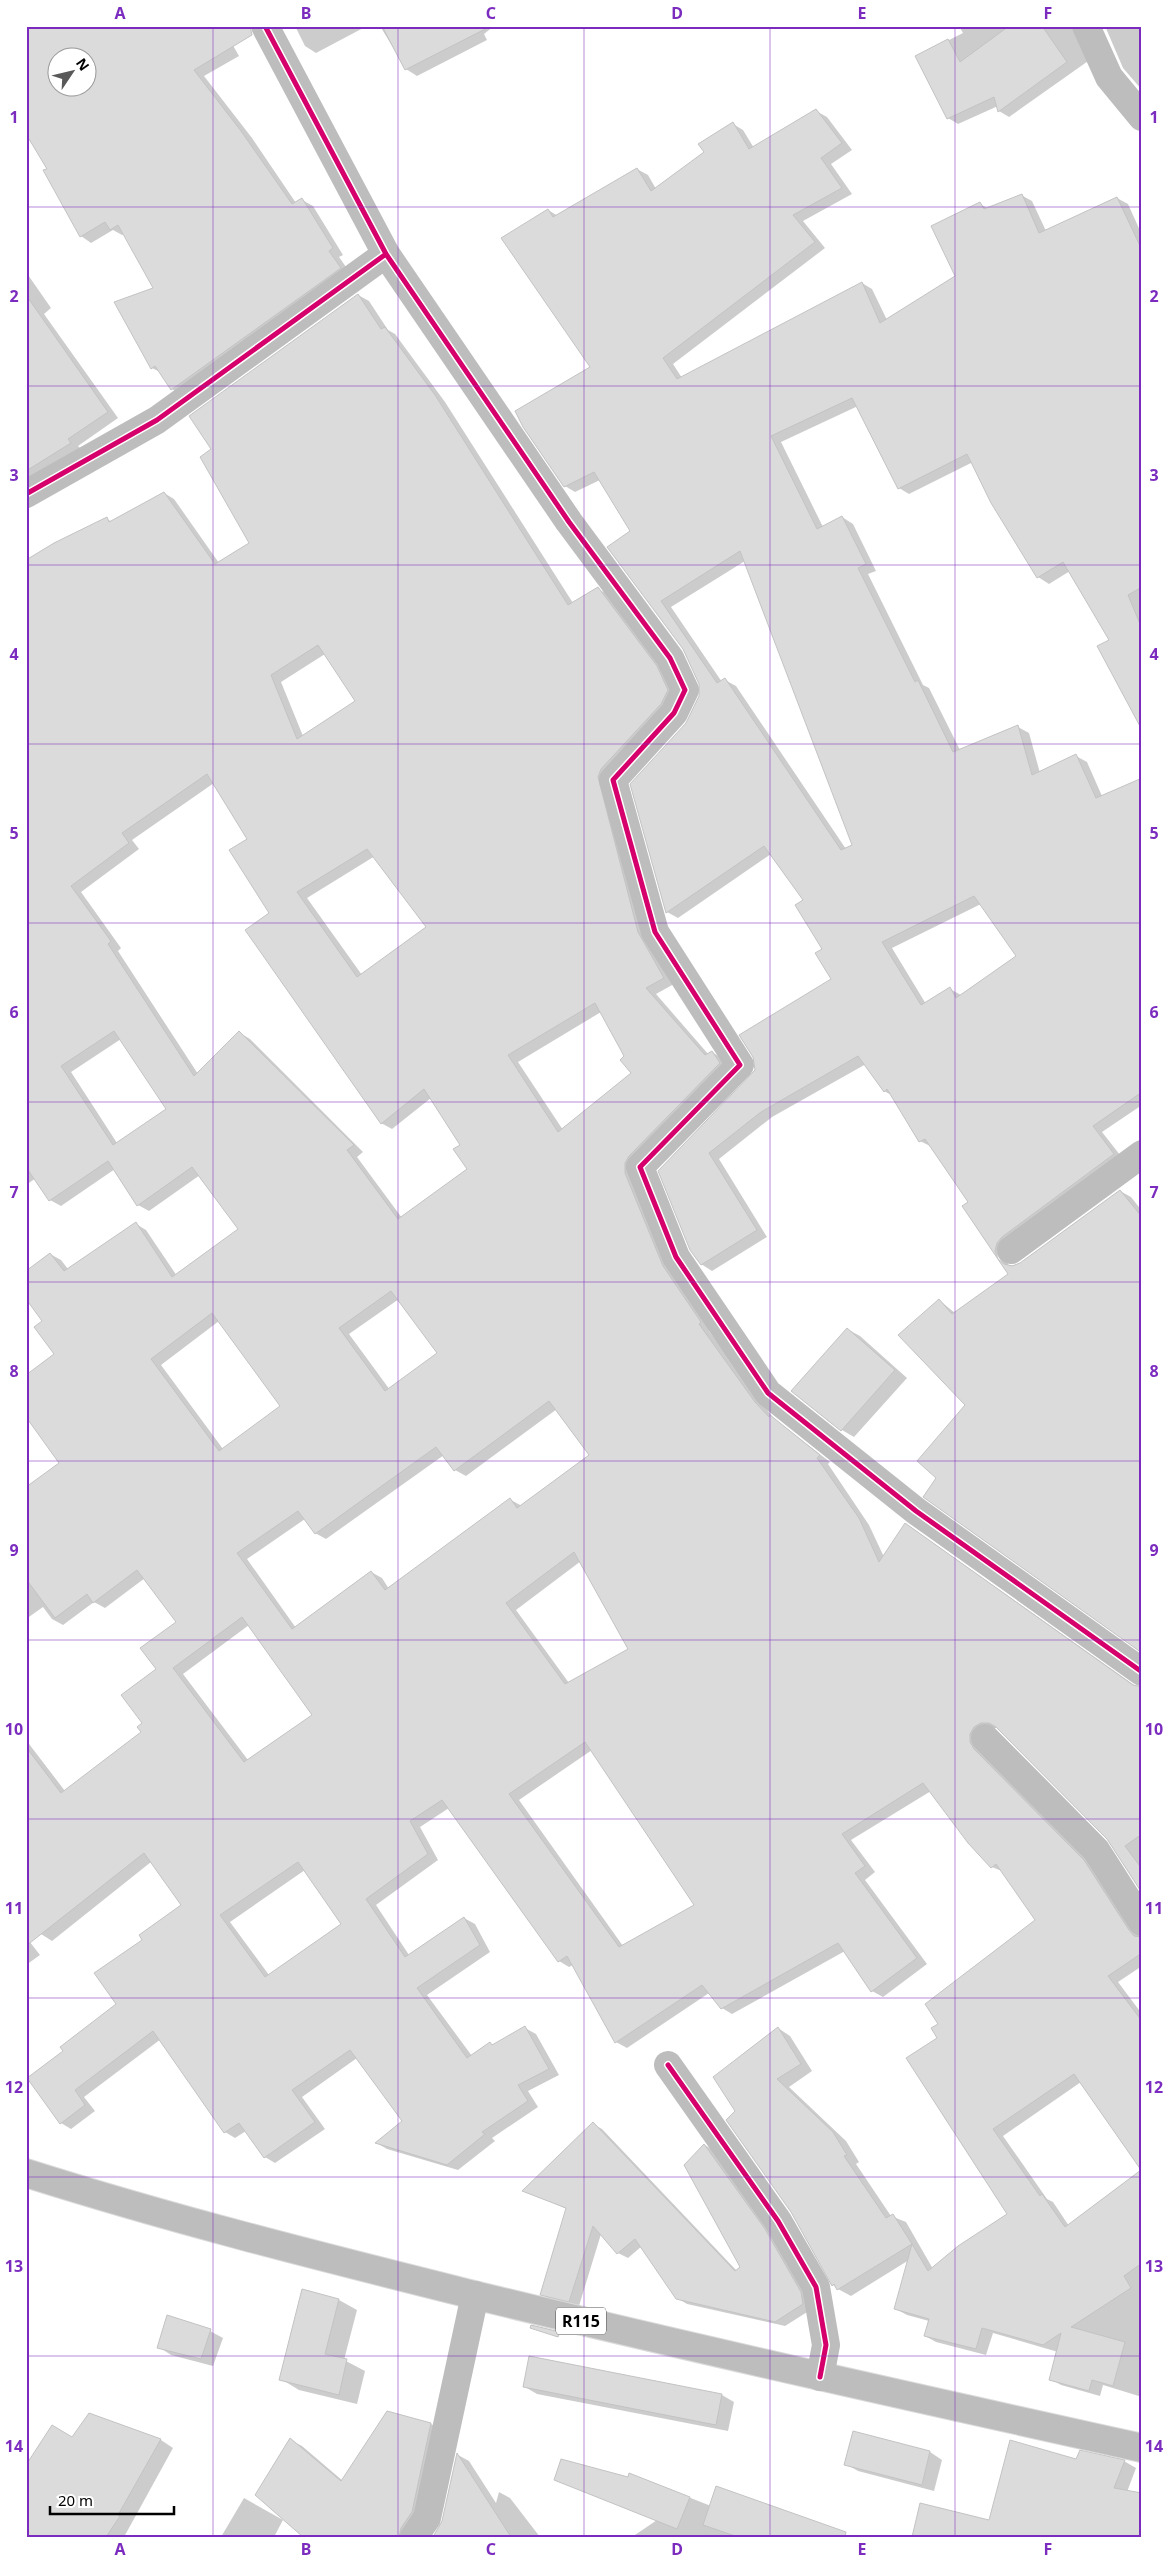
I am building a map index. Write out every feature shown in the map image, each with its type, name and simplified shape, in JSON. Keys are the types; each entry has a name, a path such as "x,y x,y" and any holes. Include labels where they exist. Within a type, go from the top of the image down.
{"street":[{"path":"265,26 386,254 569,522 670,658 685,690 674,713 613,780 656,932 740,1065 640,1167 676,1257 768,1393 916,1511 1142,1672"},
{"path":"1086,26 1109,77 1142,117"},
{"path":"26,494 157,420 386,254"},
{"path":"1011,1250 1142,1154"},
{"path":"985,1738 1096,1850 1142,1922"},
{"path":"668,2065 778,2221 816,2287 826,2346 820,2377"},
{"name":"R115","path":"26,2173 137,2208 280,2247 820,2377 1142,2448"},
{"path":"414,2537 427,2518 475,2295"}],"building":[{"path":"26,26 250,26 252,35 194,70 241,131 292,204 302,198 333,248 329,251 341,268 171,390 155,366 151,369 114,302 153,288 118,225 110,230 105,222 80,237 43,170 47,169 26,134"},
{"path":"382,26 491,26 405,70"},
{"path":"1009,26 1042,26 1067,62 998,112 994,97 947,119 915,56 948,39 960,62"},
{"path":"816,109 842,143 821,158 842,188 793,215 815,242 663,358 677,379 862,282 880,323 955,276 931,226 980,202 984,209 1022,194 1039,233 1117,197 1142,250 1142,587 1128,595 1140,624 1142,623 1142,730 1097,646 1109,640 1063,562 1037,578 991,503 967,454 898,489 852,398 771,436 817,529 842,516 866,564 858,568 915,682 918,680 953,752 1018,725 1032,775 1076,754 1096,798 1142,778 1142,1092 1093,1126 1114,1154 1002,1237 997,1243 995,1251 998,1259 1004,1264 1012,1266 1020,1263 1120,1190 1142,1217 1142,1653 923,1497 936,1478 917,1461 965,1405 898,1335 939,1299 952,1314 1008,1274 962,1206 968,1202 925,1139 919,1142 887,1089 884,1092 858,1056 761,1112 709,1153 757,1230 701,1265 690,1250 658,1171 755,1070 753,1057 739,1035 831,979 815,953 822,949 795,905 803,900 764,846 666,913 630,784 686,723 699,696 699,684 683,649 607,547 630,531 594,472 564,487 523,427 515,411 590,367 501,238 548,209 553,217 637,168 651,191 704,152 698,144 733,122 749,149","holes":["740,551 852,845 841,850 725,678 717,683 661,601","974,896 1016,956 956,998 950,987 921,1005 882,942"]},
{"path":"358,294 381,329 385,327 435,395 568,605 598,587 657,666 668,690 661,704 601,769 598,777 638,932 664,978 646,988 705,1055 712,1051 720,1063 629,1156 625,1163 625,1173 663,1266 701,1322 699,1324 755,1402 769,1417 770,1415 820,1455 817,1458 859,1518 879,1562 905,1523 1133,1685 1142,1687 1142,1834 1125,1846 1142,1869 1142,1893 1107,1839 996,1727 989,1723 981,1723 974,1727 970,1734 970,1742 974,1749 1084,1860 1129,1930 1134,1936 1142,1937 1142,1953 1108,1976 1142,2021 1142,2263 1124,2276 1131,2288 1071,2327 1125,2342 1113,2386 1092,2380 1089,2391 1049,2380 1061,2333 1043,2345 982,2328 976,2349 924,2336 929,2319 894,2309 912,2244 928,2271 958,2246 1007,2214 906,2058 937,2038 931,2028 938,2024 925,2004 1035,1920 996,1864 991,1868 968,1843 923,1783 842,1834 865,1866 855,1873 917,1958 871,1992 838,1943 721,2009 702,1985 615,2043 567,1956 558,1962 442,1800 410,1821 428,1854 366,1899 405,1957 464,1917 480,1945 417,1988 467,2058 490,2042 492,2045 525,2026 549,2069 518,2085 528,2101 482,2132 485,2134 447,2165 375,2143 402,2121 350,2050 292,2090 315,2122 264,2158 239,2123 224,2133 153,2031 75,2090 85,2105 60,2124 27,2078 63,2051 60,2047 116,2004 94,1973 142,1940 139,1935 181,1905 144,1853 26,1946 26,1747 61,1793 141,1732 137,1727 142,1723 121,1695 156,1669 140,1648 176,1622 137,1570 93,1603 87,1594 55,1618 26,1579 26,1487 59,1463 26,1417 26,1375 54,1354 34,1327 42,1321 26,1299 26,1271 50,1253 64,1271 136,1222 172,1277 238,1229 192,1167 137,1206 108,1161 49,1201 26,1167 26,560 54,543 107,517 109,522 164,492 215,564 249,543 200,457 211,449 189,416","holes":["318,645 355,701 297,739 271,675","207,774 247,839 229,850 269,913 245,930 381,1124 424,1089 460,1145 453,1149 467,1169 398,1219 347,1150 354,1145 239,1031 194,1076 108,944 111,941 71,886 129,843 122,833","367,849 426,927 357,977 297,892","595,1003 624,1056 620,1060 631,1073 558,1132 508,1055","114,1031 166,1109 113,1145 61,1066","391,1291 437,1353 385,1391 339,1328","212,1313 280,1406 219,1451 151,1359","549,1401 589,1455 517,1508 510,1498 385,1590 371,1571 292,1629 237,1553 298,1511 315,1534 436,1447 454,1471","574,1552 628,1649 565,1684 506,1603","242,1617 312,1715 244,1762 173,1668","585,1742 694,1905 619,1947 509,1794","298,1862 341,1924 265,1977 220,1915","1074,2074 1141,2170 1065,2227 1042,2194 1040,2196 993,2129"]},
{"path":"26,295 108,412 68,439 71,443 26,471"},
{"path":"847,1328 895,1370 841,1431 791,1391"},
{"path":"778,2027 801,2064 777,2079 833,2132 847,2155 844,2156 886,2218 893,2214 912,2244 837,2290 834,2284 832,2286 791,2212 726,2120 735,2111 713,2077"},
{"path":"593,2122 735,2271 740,2267 684,2165 704,2144 765,2229 801,2292 803,2304 775,2322 676,2299 635,2239 617,2254 593,2226 569,2302 540,2295 566,2208 522,2191"},
{"path":"302,2289 339,2299 325,2354 347,2359 339,2395 279,2380"},
{"path":"167,2315 211,2329 201,2359 157,2348"},
{"path":"531,2325 560,2332 558,2337 530,2328"},
{"path":"529,2356 722,2394 716,2425 523,2387"},
{"path":"387,2411 431,2423 412,2512 401,2528 399,2537 303,2537 255,2495 290,2438 341,2481"},
{"path":"89,2413 161,2439 118,2515 120,2516 106,2537 26,2537 26,2465 52,2425 72,2437"},
{"path":"853,2431 930,2451 922,2485 844,2465"},
{"path":"1010,2440 1076,2459 1080,2450 1125,2460 1114,2488 1142,2493 1142,2537 912,2537 920,2503 989,2520"},
{"path":"457,2453 511,2537 433,2537 442,2521"},
{"path":"561,2459 628,2477 629,2473 690,2497 677,2529 554,2480"},
{"path":"716,2486 846,2532 845,2537 738,2537 703,2525"}],"cycle path":[{"path":"265,26 386,254 569,522 670,658 685,690 674,713 613,780 655,932 740,1065 640,1167 676,1257 768,1393 916,1511 1142,1672"},
{"path":"26,494 157,420 386,254"},
{"path":"668,2065 778,2221 816,2287 826,2345 820,2377"}]}
